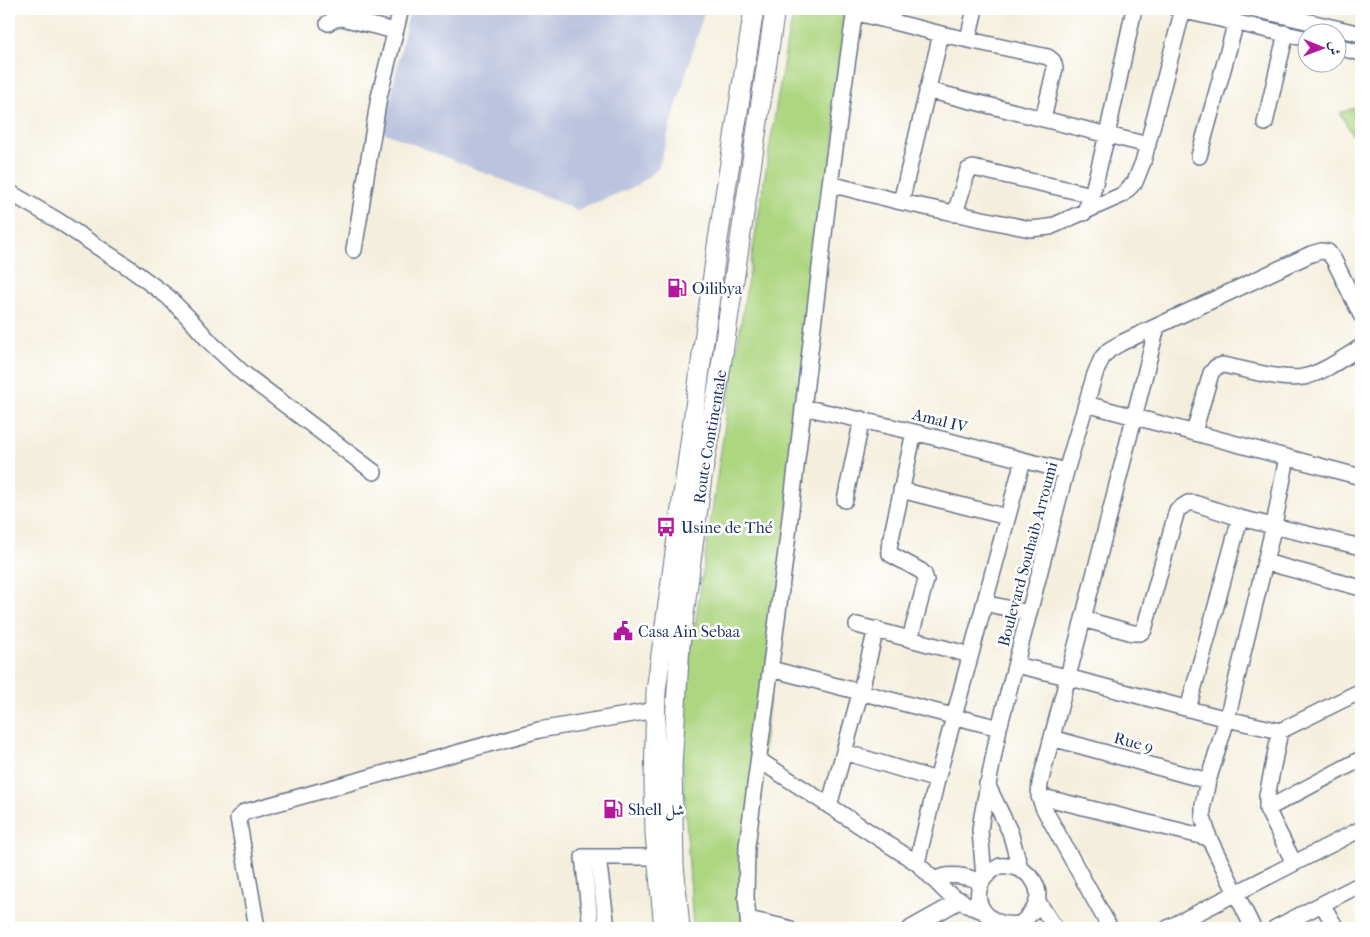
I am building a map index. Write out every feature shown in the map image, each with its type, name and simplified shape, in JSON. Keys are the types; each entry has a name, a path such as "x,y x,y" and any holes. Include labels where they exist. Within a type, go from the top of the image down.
{"main road":[{"name":"Route Continentale","path":"664,928 657,857 654,784 656,691 717,246 754,9"},
{"name":"Route Continentale","path":"680,928 674,865 672,766 680,645 702,477 776,12"}],"street":[{"path":"354,250 379,97 401,9"},
{"path":"968,39 975,9"},
{"path":"1084,213 1092,195 1107,135 1134,9"},
{"path":"830,184 901,202 1030,229 1050,227 1115,199 1128,190 1139,173 1148,145 1180,9 1298,36"},
{"path":"1256,9 1361,34"},
{"path":"788,928 748,923 747,846 771,669 830,184 854,11 941,34 1048,57 1054,61 1055,68 1043,119"},
{"path":"328,23 335,18 342,18 395,31"},
{"path":"1199,156 1236,22"},
{"path":"1265,123 1286,33"},
{"path":"901,202 941,34"},
{"path":"1348,50 1361,53"},
{"path":"927,90 1148,145"},
{"path":"955,214 968,170 972,168 1092,195"},
{"path":"9,192 65,225 128,267 167,296 211,343 243,373 374,472"},
{"name":"Boulevard Souhaib Arroumi","path":"983,880 980,830 987,784 999,728 1066,472 1095,374 1102,358 1109,350 1121,342 1321,251 1328,252 1334,260 1361,315"},
{"path":"1110,928 1042,808 1039,796 1040,784 1067,676 1157,327"},
{"path":"1194,432 1210,373 1216,367 1223,365 1290,378 1303,377 1361,348"},
{"path":"1086,404 1360,475"},
{"name":"Amal IV","path":"803,407 914,432 1066,472"},
{"path":"845,500 862,420"},
{"path":"910,639 926,580 921,571 890,554 890,543 914,432"},
{"path":"1253,928 1209,838 1203,817 1203,805 1208,781 1227,719 1274,525 1287,457"},
{"path":"917,864 936,780 1023,460"},
{"path":"901,490 1007,518"},
{"path":"1083,619 1133,632 1140,633 1144,630 1177,510 1188,503 1194,503 1240,518 1361,547"},
{"path":"1188,709 1240,518"},
{"path":"1265,562 1361,588"},
{"path":"984,603 1029,613"},
{"path":"857,625 970,655"},
{"path":"829,806 876,630"},
{"path":"1016,665 1067,676 1188,709 1280,731 1361,691"},
{"path":"771,669 860,694 999,728"},
{"path":"257,928 238,818 245,812 539,730 656,710"},
{"path":"1280,731 1267,796 1267,809 1294,864"},
{"name":"Rue 9","path":"1052,738 1208,781"},
{"path":"844,752 936,780"},
{"path":"1267,809 1361,759"},
{"path":"759,760 917,864 946,892 971,907 983,911 996,922 1017,927 1029,916 1037,900 1037,890 1034,881 1028,873 1020,868 1000,866 983,880 978,894 979,903 983,911"},
{"path":"987,784 1010,832 1020,868"},
{"path":"1039,796 1209,838"},
{"path":"1168,928 1361,829"},
{"path":"590,857 657,857"},
{"path":"590,857 591,928"},
{"path":"590,857 607,928"},
{"path":"934,880 943,876 955,875 983,880"},
{"path":"1275,928 1361,884"},
{"path":"911,928 961,900"},
{"path":"1037,900 1055,928"},
{"path":"1322,904 1336,928"}],"shaded area":[{"path":"410,9 705,9 658,169 636,186 577,210 383,132"}],"green space":[{"path":"796,9 849,9 743,928 693,928 680,725 731,384 788,35"},
{"path":"1361,105 1361,150 1340,113"}],"place":[{"name":"Oilibya","path":"677,288"},
{"name":"Usine de Thé","path":"666,527"},
{"name":"Casa Ain Sebaa","path":"623,631"},
{"name":"Shell شل","path":"613,809"}]}
